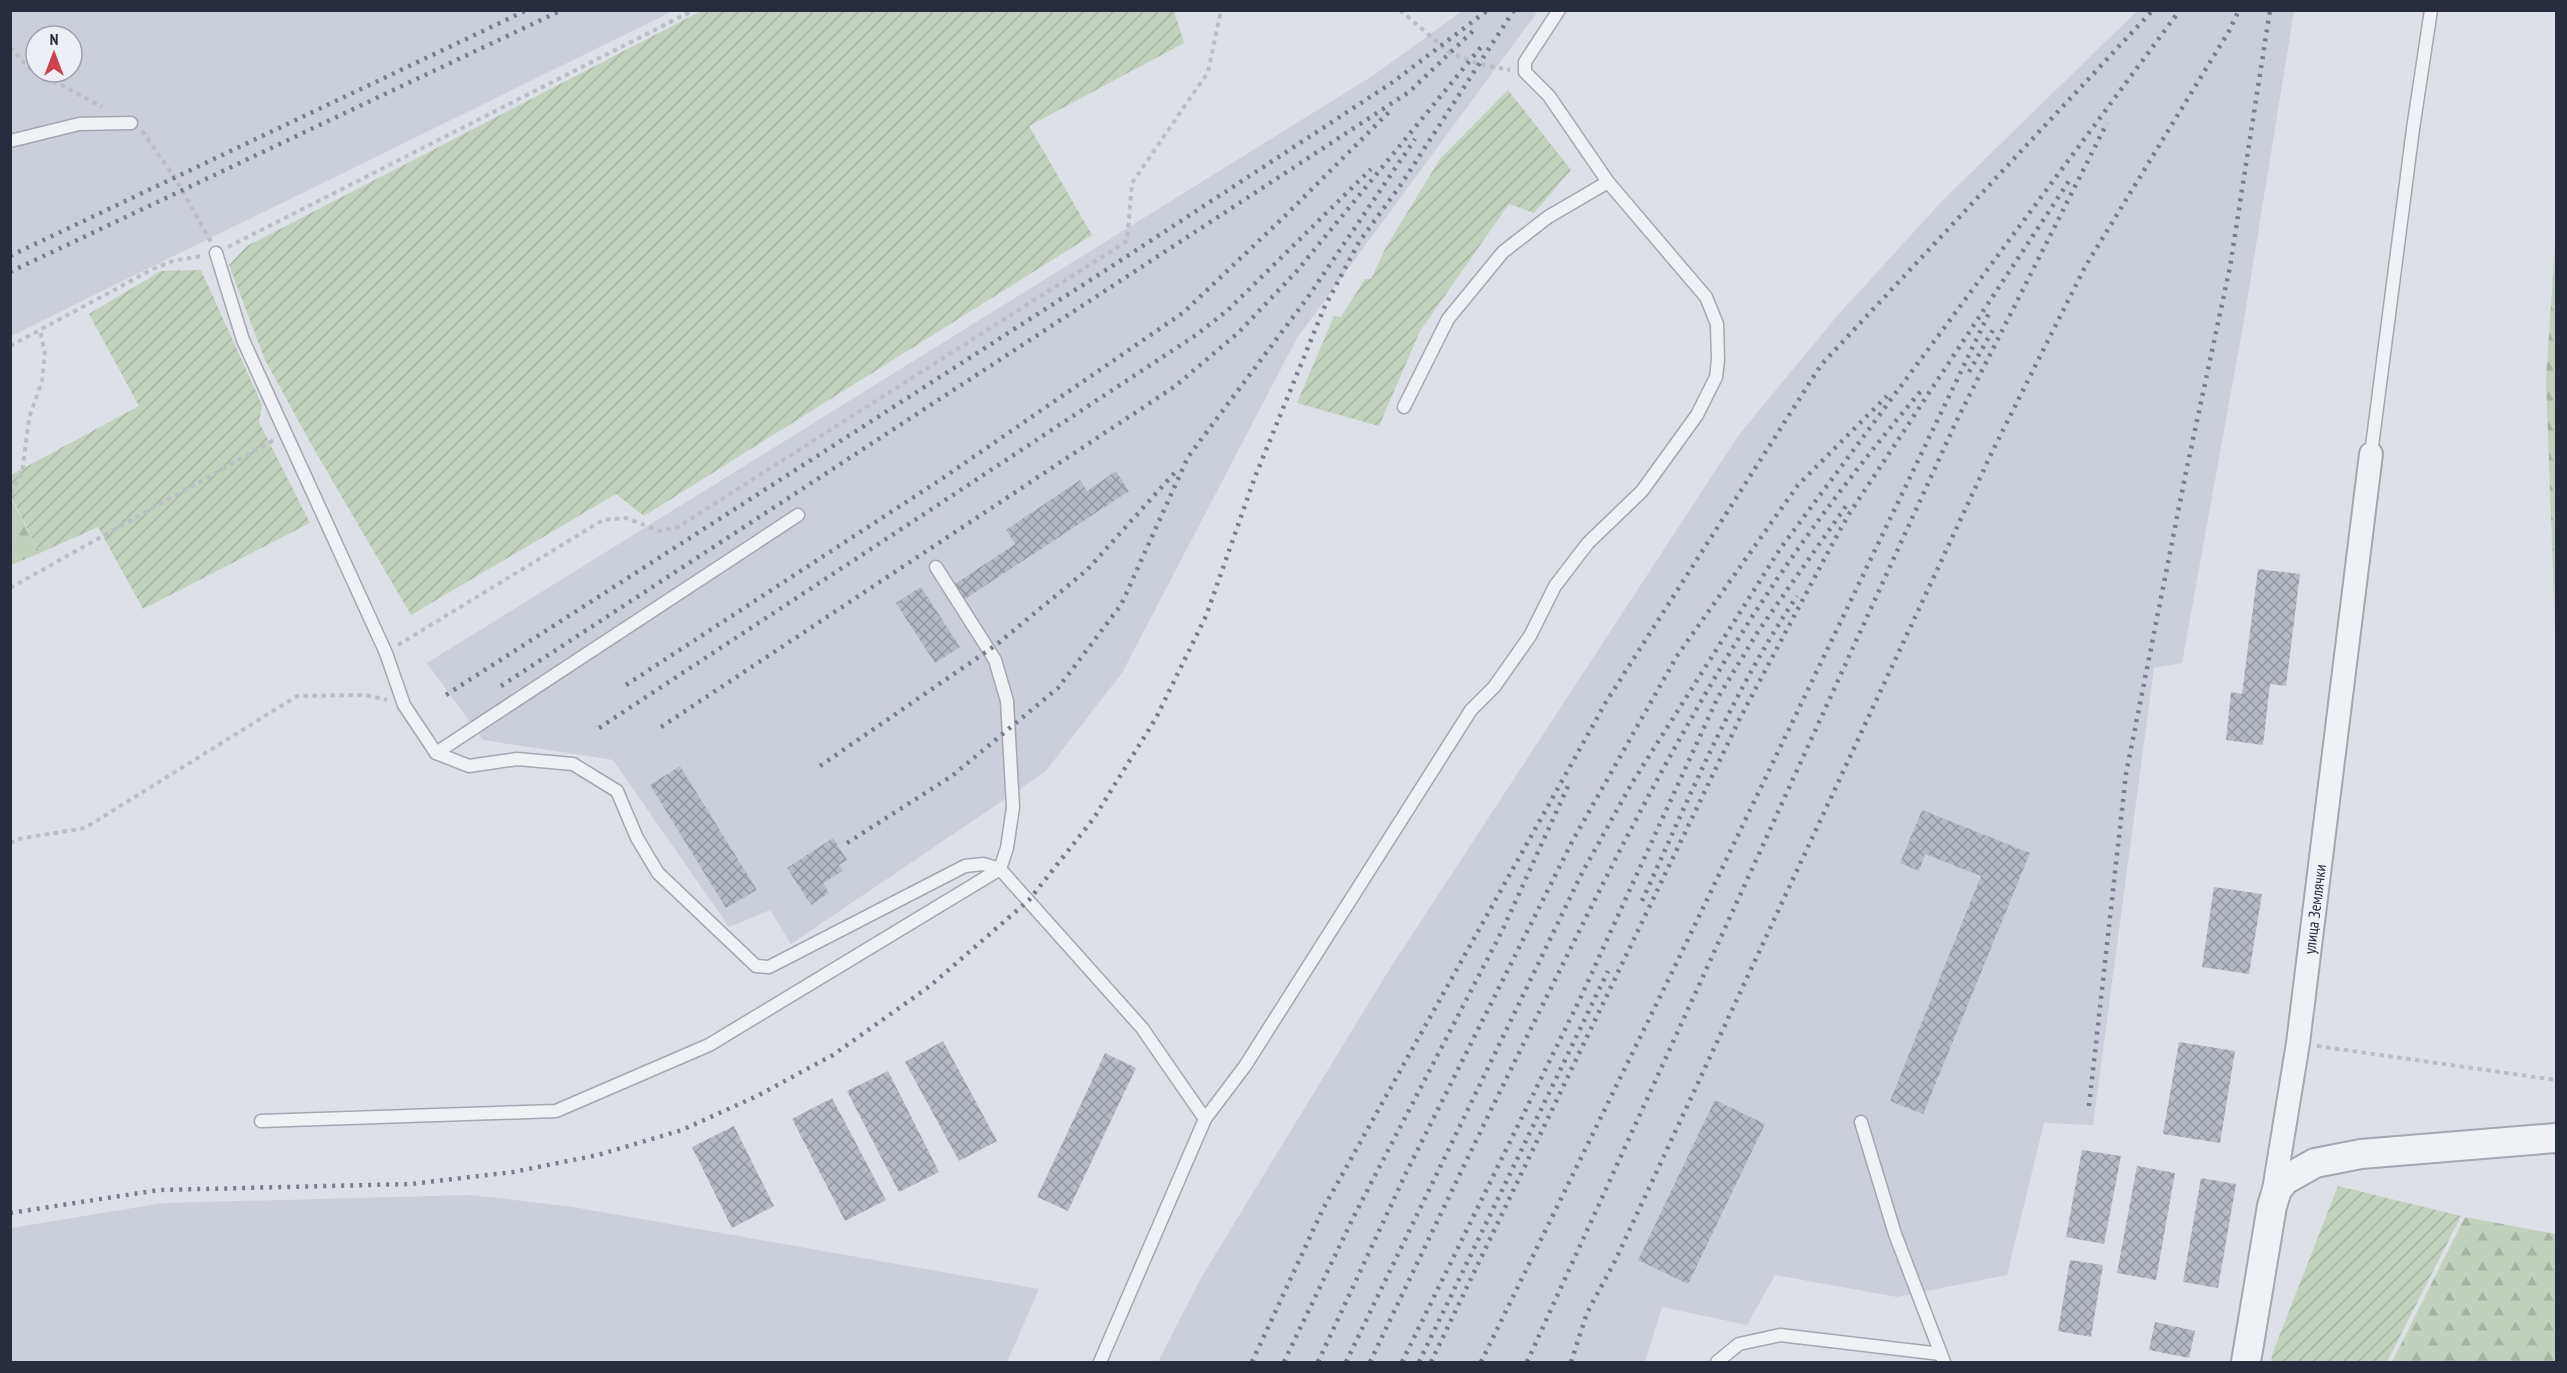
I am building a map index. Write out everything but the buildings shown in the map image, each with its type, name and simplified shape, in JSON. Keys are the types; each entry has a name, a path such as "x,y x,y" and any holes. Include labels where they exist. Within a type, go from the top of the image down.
{"street":[{"name":"улица Землячки","path":"2246,1362 2298,1043 2372,454"},
{"path":"2272,1206 2277,1190 2285,1180 2315,1163 2361,1154 2556,1138"}],"lane":[{"path":"1100,1362 1205,1119 1245,1066 1471,710 1494,687 1530,636 1555,586 1588,543 1642,490 1697,416 1716,378 1717,324 1706,297 1608,182 1549,96 1525,72 1526,62 1559,10"},
{"path":"2372,454 2413,129 2431,10"},
{"path":"10,141 78,124 131,123"},
{"path":"1404,407 1448,319 1503,252 1548,217 1608,182"},
{"path":"216,253 243,340 386,653 404,705 436,753 469,766 516,759 573,764 617,791 637,838 658,873 756,966 769,967 965,866 983,864 1000,869 1143,1028 1205,1119"},
{"path":"436,753 798,515"},
{"path":"261,1121 556,1111 709,1046 1000,869 1007,848 1012,807 1007,701 994,660 936,567"},
{"path":"1717,1362 1739,1344 1780,1335 1942,1358 1895,1234 1862,1122"}],"path":[{"path":"10,346 153,269 173,261 216,253 694,10"},
{"path":"386,653 603,520 626,518 660,531 678,527 1128,241 1132,183 1208,72 1221,10"},
{"path":"1400,10 1450,53 1479,64 1525,72"},
{"path":"10,47 24,63"},
{"path":"59,84 147,134 175,177 216,253"},
{"path":"10,493 22,473 29,418 42,381 45,354 40,330"},
{"path":"10,588 285,434"},
{"path":"10,843 18,839 85,828 297,696 365,695 404,705"},
{"path":"2298,1043 2556,1080"}],"shaded area":[{"path":"11,11 673,11 11,336"},
{"path":"1462,11 1538,11 1297,338 1122,673 1045,772 791,944 770,910 729,927 613,760 483,740 427,663 1374,75"},
{"path":"2137,11 2294,11 2244,320 2182,663 2154,668 2093,1125 2044,1123 2007,1275 1897,1297 1775,1275 1747,1325 1662,1307 1645,1362 1158,1362 1201,1278 1387,973 1738,436 1837,316 1942,201"},
{"path":"471,1195 573,1207 1039,1289 1007,1362 11,1362 11,1228 164,1203"}],"green space":[{"path":"703,10 1174,11 1184,43 1029,126 1092,235 644,516 616,494 411,615 315,451 265,360 229,265 247,246"},
{"path":"1508,90 1571,170 1534,213 1509,204 1420,331 1379,426 1297,403 1334,316 1341,317 1365,279 1371,279 1385,249 1440,159"},
{"path":"2556,231 2556,655 2546,379"},
{"path":"201,270 262,405 259,422 310,523 143,609 98,527 40,553 11,497 11,475 139,406 89,314 161,271"},
{"path":"10,497 40,553 11,565 10,565"},
{"path":"2338,1186 2461,1216 2387,1362 2271,1362 2273,1352"},
{"path":"2465,1217 2556,1234 2556,1362 2392,1362"}],"railway":[{"path":"10,256 527,10"},
{"path":"10,272 562,10"},
{"path":"446,695 1103,272 1393,82 1488,10"},
{"path":"10,1213 159,1190 411,1184 513,1172 598,1155 682,1130 757,1096 833,1055 930,986 1029,900 1094,818 1156,718 1206,616 1255,477 1324,308 1359,242 1400,186 1514,10"},
{"path":"1252,1362 1323,1209 1606,702 1821,365 2153,10"},
{"path":"1346,1362 1582,873 1632,783 1780,549 2180,10"},
{"path":"1571,1362 1587,1313 1615,1261 1992,452 2085,267 2229,31 2239,10"},
{"path":"2089,1106 2126,774 2186,472 2230,267 2270,10"},
{"path":"501,686 1409,92 1475,29"},
{"path":"661,727 1174,387 1238,333 1296,272 1481,47"},
{"path":"626,685 940,480 1184,312 1390,111"},
{"path":"1527,1362 1956,422 2107,123"},
{"path":"847,843 952,776 1058,688 1121,605 1188,457 1308,297 1415,139"},
{"path":"599,728 1196,335 1228,310 1371,169"},
{"path":"1431,1362 1740,718 1835,539 1849,514 2071,178"},
{"path":"1481,1362 1677,962 1990,311"},
{"path":"1969,372 1994,328"},
{"path":"1370,1362 1578,933 1679,740 1745,628 1791,558 1867,456 1921,391"},
{"path":"1318,1362 1406,1173 1573,840 1677,656 1798,485 1887,396"},
{"path":"820,766 996,645 1087,570 1178,469"},
{"path":"1402,1362 1579,1001 1717,699 1759,630 1846,506"},
{"path":"1642,901 1732,707 1752,669 1797,596"},
{"path":"1284,1362 1353,1218 1502,931 1569,784"},
{"path":"1419,1362 1608,971"}]}
